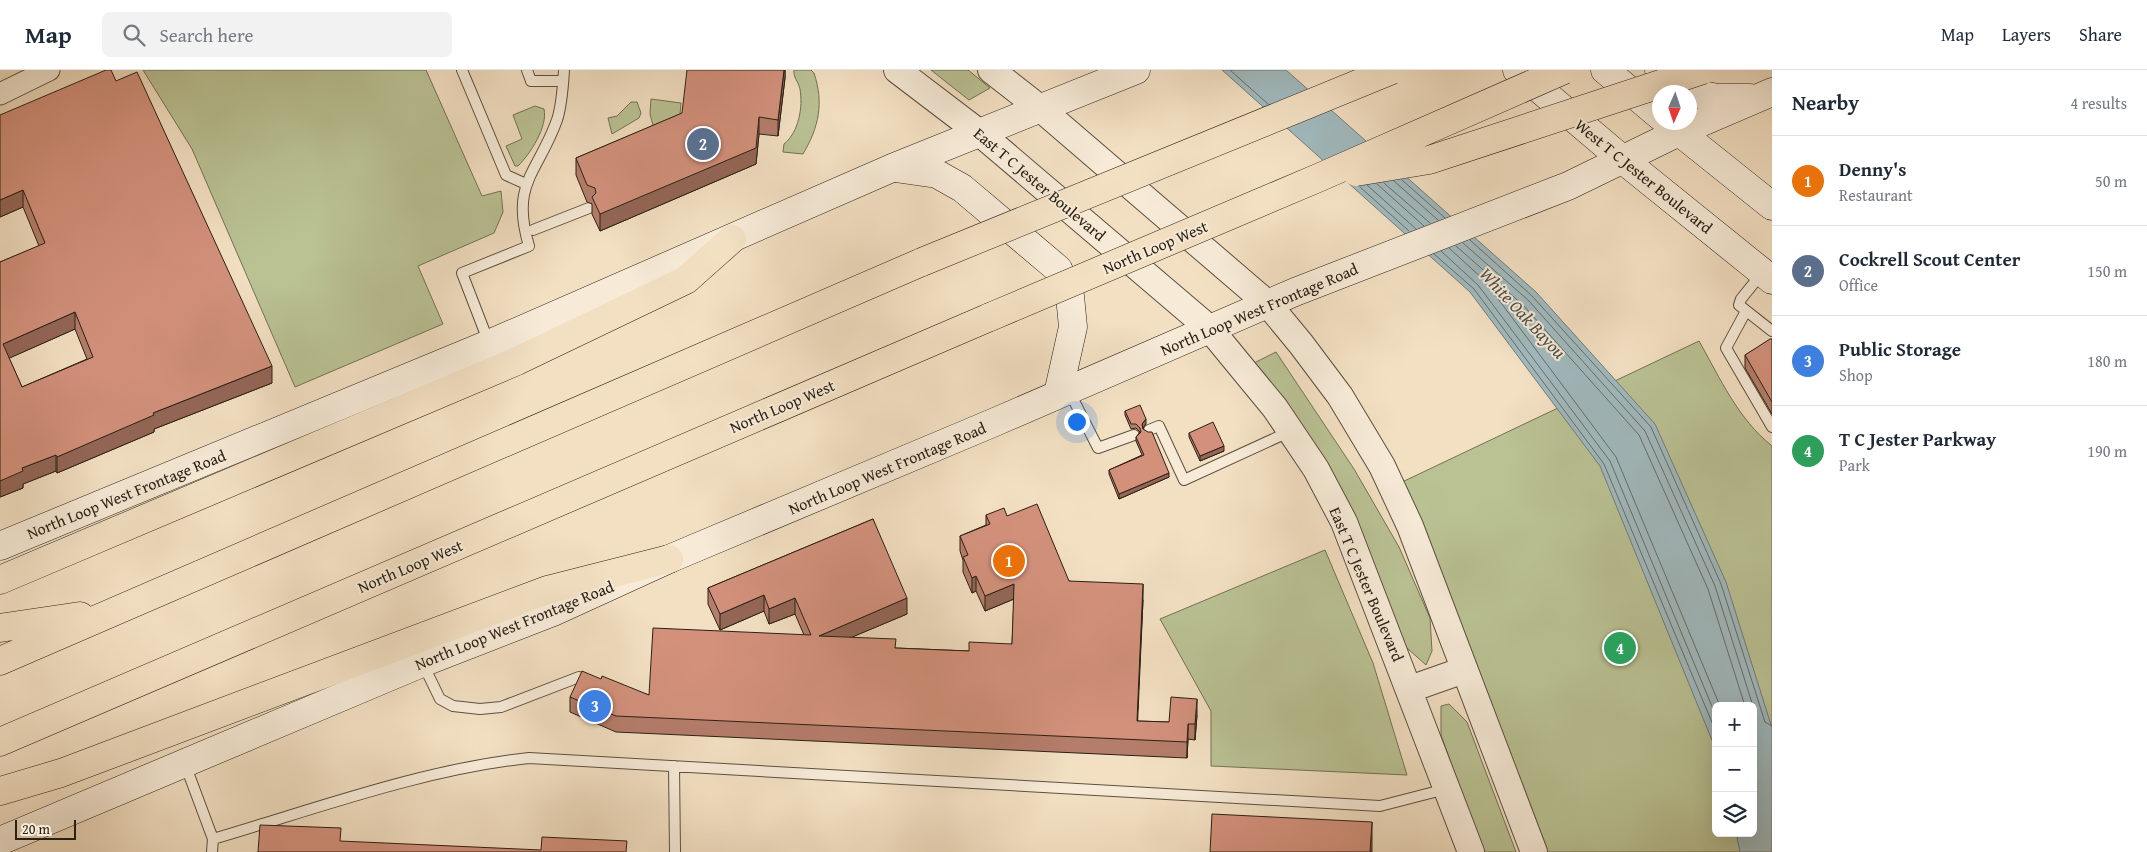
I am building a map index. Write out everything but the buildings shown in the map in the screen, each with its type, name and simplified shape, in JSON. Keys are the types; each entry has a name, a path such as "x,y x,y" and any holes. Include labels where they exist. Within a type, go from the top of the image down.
{"highway":[{"path":"0,661 114,610 922,262 1392,70"},
{"name":"North Loop West","path":"0,742 1318,178 1564,70"},
{"path":"1318,178 1429,160 1703,70"},
{"path":"1,580 517,361 686,280 732,239"},
{"path":"0,791 61,773 547,590 669,559"},
{"path":"0,628 114,610"}],"main road":[{"name":"North Loop West Frontage Road","path":"0,546 490,344 892,168 981,134 1136,70"},
{"name":"West T C Jester Boulevard","path":"1517,70 1622,159 1767,276"},
{"path":"1605,70 1652,110"},
{"path":"1659,70 1696,94 1718,98 1766,95"},
{"name":"North Loop West Frontage Road","path":"1697,115 1766,95"},
{"name":"North Loop West Frontage Road","path":"0,841 422,663 553,612 669,559 1295,292 1568,186 1622,159 1660,130"},
{"path":"1676,130 1772,206"},
{"path":"892,168 937,174 962,188 1058,269 1070,296 1073,327 1063,392"}],"street":[{"path":"0,94 49,70"},
{"name":"East T C Jester Boulevard","path":"897,70 981,134 1210,329 1256,383 1316,469 1344,522 1410,689 1471,852"},
{"path":"991,70 1041,109 1268,304 1340,396 1382,466 1410,526 1534,852"},
{"path":"1410,689 1464,670"}],"lane":[{"path":"462,70 506,175 526,184"},
{"path":"527,70 531,81 563,81"},
{"path":"490,344 462,273 529,246 522,221 522,197 526,184 557,118 564,70"},
{"path":"533,230 589,208"},
{"path":"1767,276 1741,299 1740,305 1772,331"},
{"path":"1746,311 1726,348 1772,427"},
{"path":"1063,392 1098,448 1134,435"},
{"path":"1149,430 1159,426 1184,480 1291,431"},
{"path":"422,663 440,699 454,706 462,707 502,707 578,677"},
{"path":"213,839 437,774 490,762 529,758 1380,806 1447,789"},
{"path":"184,763 213,839 212,852"},
{"path":"674,766 675,852"}],"green space":[{"path":"143,70 426,70 482,196 501,191 503,212 494,233 418,266 443,324 295,387 192,149"},
{"path":"794,70 811,70 814,73 819,95 816,124 803,154 783,152 784,144 793,133 799,119 800,89 794,75"},
{"path":"931,70 968,70 990,88 969,100"},
{"path":"651,99 681,103 679,127 654,129 650,114"},
{"path":"631,102 637,102 641,113 639,118 612,134 608,118 617,116"},
{"path":"535,106 544,109 545,116 541,132 528,155 518,166 515,166 506,146 522,139 513,115"},
{"path":"1699,341 1739,411 1772,446 1772,852 1544,852 1400,483"},
{"path":"1276,352 1354,469 1399,547 1430,618 1432,651 1426,665 1398,640 1254,363"},
{"path":"1325,550 1373,663 1407,775 1211,766 1211,711 1160,619"},
{"path":"1449,704 1467,722 1516,852 1483,852 1441,735 1441,706"}],"water":[{"name":"White Oak Bayou","path":"1222,70 1286,70 1536,292 1655,424 1726,582 1772,728 1772,852 1740,852 1737,837 1757,837 1757,702 1712,702 1712,740 1600,466 1470,292"}],"place":[{"name":"Cockrell Scout Center","path":"703,144"},
{"name":"Denny's","path":"1009,561"},
{"name":"T C Jester Parkway","path":"1620,648"},
{"name":"Public Storage","path":"595,706"}]}
